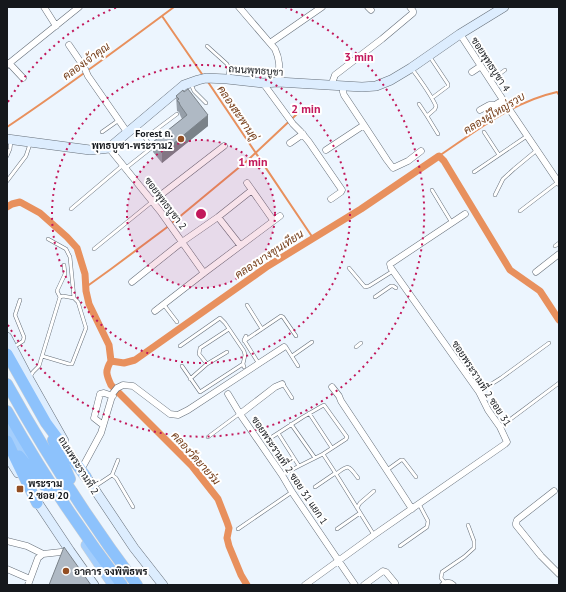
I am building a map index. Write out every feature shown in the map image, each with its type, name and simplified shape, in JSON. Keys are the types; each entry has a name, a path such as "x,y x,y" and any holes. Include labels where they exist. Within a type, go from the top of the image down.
{"highway":[{"path":"10,351 46,423 72,486"},
{"name":"ถนนพระรามที่ 2","path":"7,376 35,426 72,486 143,585"},
{"path":"7,384 34,431 98,532 138,585"},
{"path":"7,411 54,488 88,539 122,585"},
{"path":"46,423 84,474"},
{"path":"7,424 51,494 114,585"},
{"path":"8,442 51,494"},
{"path":"8,442 37,503"}],"main road":[{"name":"ถนนพุทธบูชา","path":"198,80 227,79 263,83 278,82 331,86 376,86 391,80 411,68 460,34 504,7"},
{"path":"9,139 90,150 109,148 184,85 198,80"},
{"name":"ถนนพระรามที่ 2","path":"7,337 10,351 29,379 84,474 134,548 163,585"},
{"path":"7,456 37,503 94,585"}],"street":[{"path":"44,7 56,26"},
{"path":"23,78 8,64 79,7"},
{"path":"239,7 275,49 280,62 278,82"},
{"path":"270,43 322,7"},
{"path":"331,86 335,75 413,14 410,7"},
{"name":"ซอยพุทธบูชา 4","path":"460,34 508,108 559,182"},
{"path":"69,45 84,67 88,76 127,132"},
{"path":"472,72 481,66"},
{"path":"263,83 293,124 303,134 342,190 331,199"},
{"path":"343,86 344,95 393,168 408,161 421,151"},
{"path":"480,110 489,105 495,105 503,100"},
{"path":"326,150 364,125"},
{"path":"290,143 303,134"},
{"path":"153,201 224,146"},
{"name":"ซอยพุทธบูชา 2","path":"109,148 153,201 204,273"},
{"path":"247,183 273,220"},
{"path":"132,282 182,242 218,217 252,190"},
{"path":"393,271 390,264 465,214"},
{"path":"155,311 280,216"},
{"path":"218,217 240,245"},
{"path":"536,272 559,254"},
{"name":"ซอยพระรามที่ 2 ซอย 31","path":"305,585 507,441 479,392 393,271"},
{"path":"84,474 113,395 117,388 123,385 133,386 170,414 178,415 204,400 284,348"},
{"name":"ซอยพระรามที่ 2 ซอย 31 แยก 1","path":"282,384 275,387 240,414 355,585"},
{"path":"332,387 412,509"},
{"path":"103,425 94,418 100,394 104,392 113,395"},
{"path":"228,394 240,414"},
{"path":"554,491 517,520 516,525 541,556 558,570"},
{"path":"7,541 27,546 43,554"},
{"path":"7,569 29,582 38,558 43,554 70,551"},
{"path":"364,585 383,571 386,572 395,583"},
{"path":"444,584 448,582 452,585"}],"lane":[{"path":"207,46 227,64 229,69 227,79"},
{"path":"428,56 448,84 448,86 432,98"},
{"path":"411,68 436,106 435,109 427,116"},
{"path":"490,80 505,70"},
{"path":"198,80 194,91 206,103"},
{"path":"419,104 438,134"},
{"path":"145,138 177,114"},
{"path":"102,132 119,120"},
{"path":"71,209 124,166 150,149 151,146 149,142 135,125"},
{"path":"484,132 499,155"},
{"path":"474,172 527,136"},
{"path":"7,156 10,150 9,139"},
{"path":"7,181 26,156 31,141"},
{"path":"495,195 503,179 537,150"},
{"path":"520,211 559,182"},
{"path":"432,190 452,223"},
{"path":"94,249 153,201"},
{"path":"48,239 66,249 70,257 74,298"},
{"path":"555,246 559,243"},
{"path":"29,379 39,366 60,297 57,291 65,274 64,265"},
{"path":"349,268 365,287 393,271"},
{"path":"375,297 391,286 396,288"},
{"path":"42,356 72,364 86,328 78,302 74,298 63,296 60,297"},
{"path":"10,351 23,341 24,337 15,315 20,300"},
{"path":"164,304 177,322"},
{"path":"247,305 262,329"},
{"path":"244,341 280,316 282,316 296,336"},
{"path":"180,346 220,318 226,323 244,351 244,366 200,392"},
{"path":"207,364 199,354 200,348 229,329"},
{"path":"244,341 246,336"},
{"path":"244,341 259,364"},
{"path":"292,356 312,342"},
{"path":"356,347 361,343"},
{"path":"479,392 549,343"},
{"path":"284,348 287,348 298,366"},
{"path":"190,379 207,364 227,352"},
{"path":"182,366 204,400"},
{"path":"500,427 559,383"},
{"path":"282,384 292,398"},
{"path":"272,437 324,405 347,437 323,454 282,475"},
{"path":"309,413 332,448"},
{"path":"208,437 240,414"},
{"path":"291,424 315,458"},
{"path":"278,434 299,466"},
{"path":"323,454 374,535"},
{"path":"93,488 112,475 118,460"},
{"path":"387,470 403,460 416,477"},
{"path":"315,487 347,466 350,467 358,478"},
{"path":"112,475 116,478 133,507"},
{"path":"357,508 360,503 374,491"},
{"path":"238,529 292,492"},
{"path":"400,546 427,527 428,521 419,504"},
{"path":"338,529 360,513"},
{"path":"444,584 441,578 442,572 474,548 474,541 468,525"}],"building":[{"path":"188,89 208,115 162,153 153,142 187,115 177,101 179,99 176,96 183,90 184,92"},
{"path":"64,547 91,585 49,585"}],"waterway":[{"name":"คลองเจ้าคุณ","path":"7,127 174,7"},
{"name":"คลองสะพานคู่","path":"162,16 204,77"},
{"name":"คลองสะพานคู่","path":"208,82 313,238"},
{"name":"คลองผู้ใหญ่รวบ","path":"439,156 481,127 510,110 557,92 559,95"},
{"path":"86,287 166,228 248,160 298,113"},
{"name":"คลองบางขุนเทียน","path":"7,207 20,202 40,213 77,248 85,274 86,291 89,304 109,345 111,361 124,363 135,360 268,266 361,209 439,156 444,161 510,270 540,291 559,320"},
{"name":"คลองวัดยายร่ม","path":"111,361 107,373 111,385 192,466 218,499 229,528 227,538 229,546 241,575 247,585"}],"place":[{"name":"Forest ถ. พุทธบูชา-พระราม2","path":"181,139"},
{"name":"พระราม 2 ซอย 20","path":"20,489"},
{"name":"อาคาร จงพิพิธพร","path":"66,571"}]}
